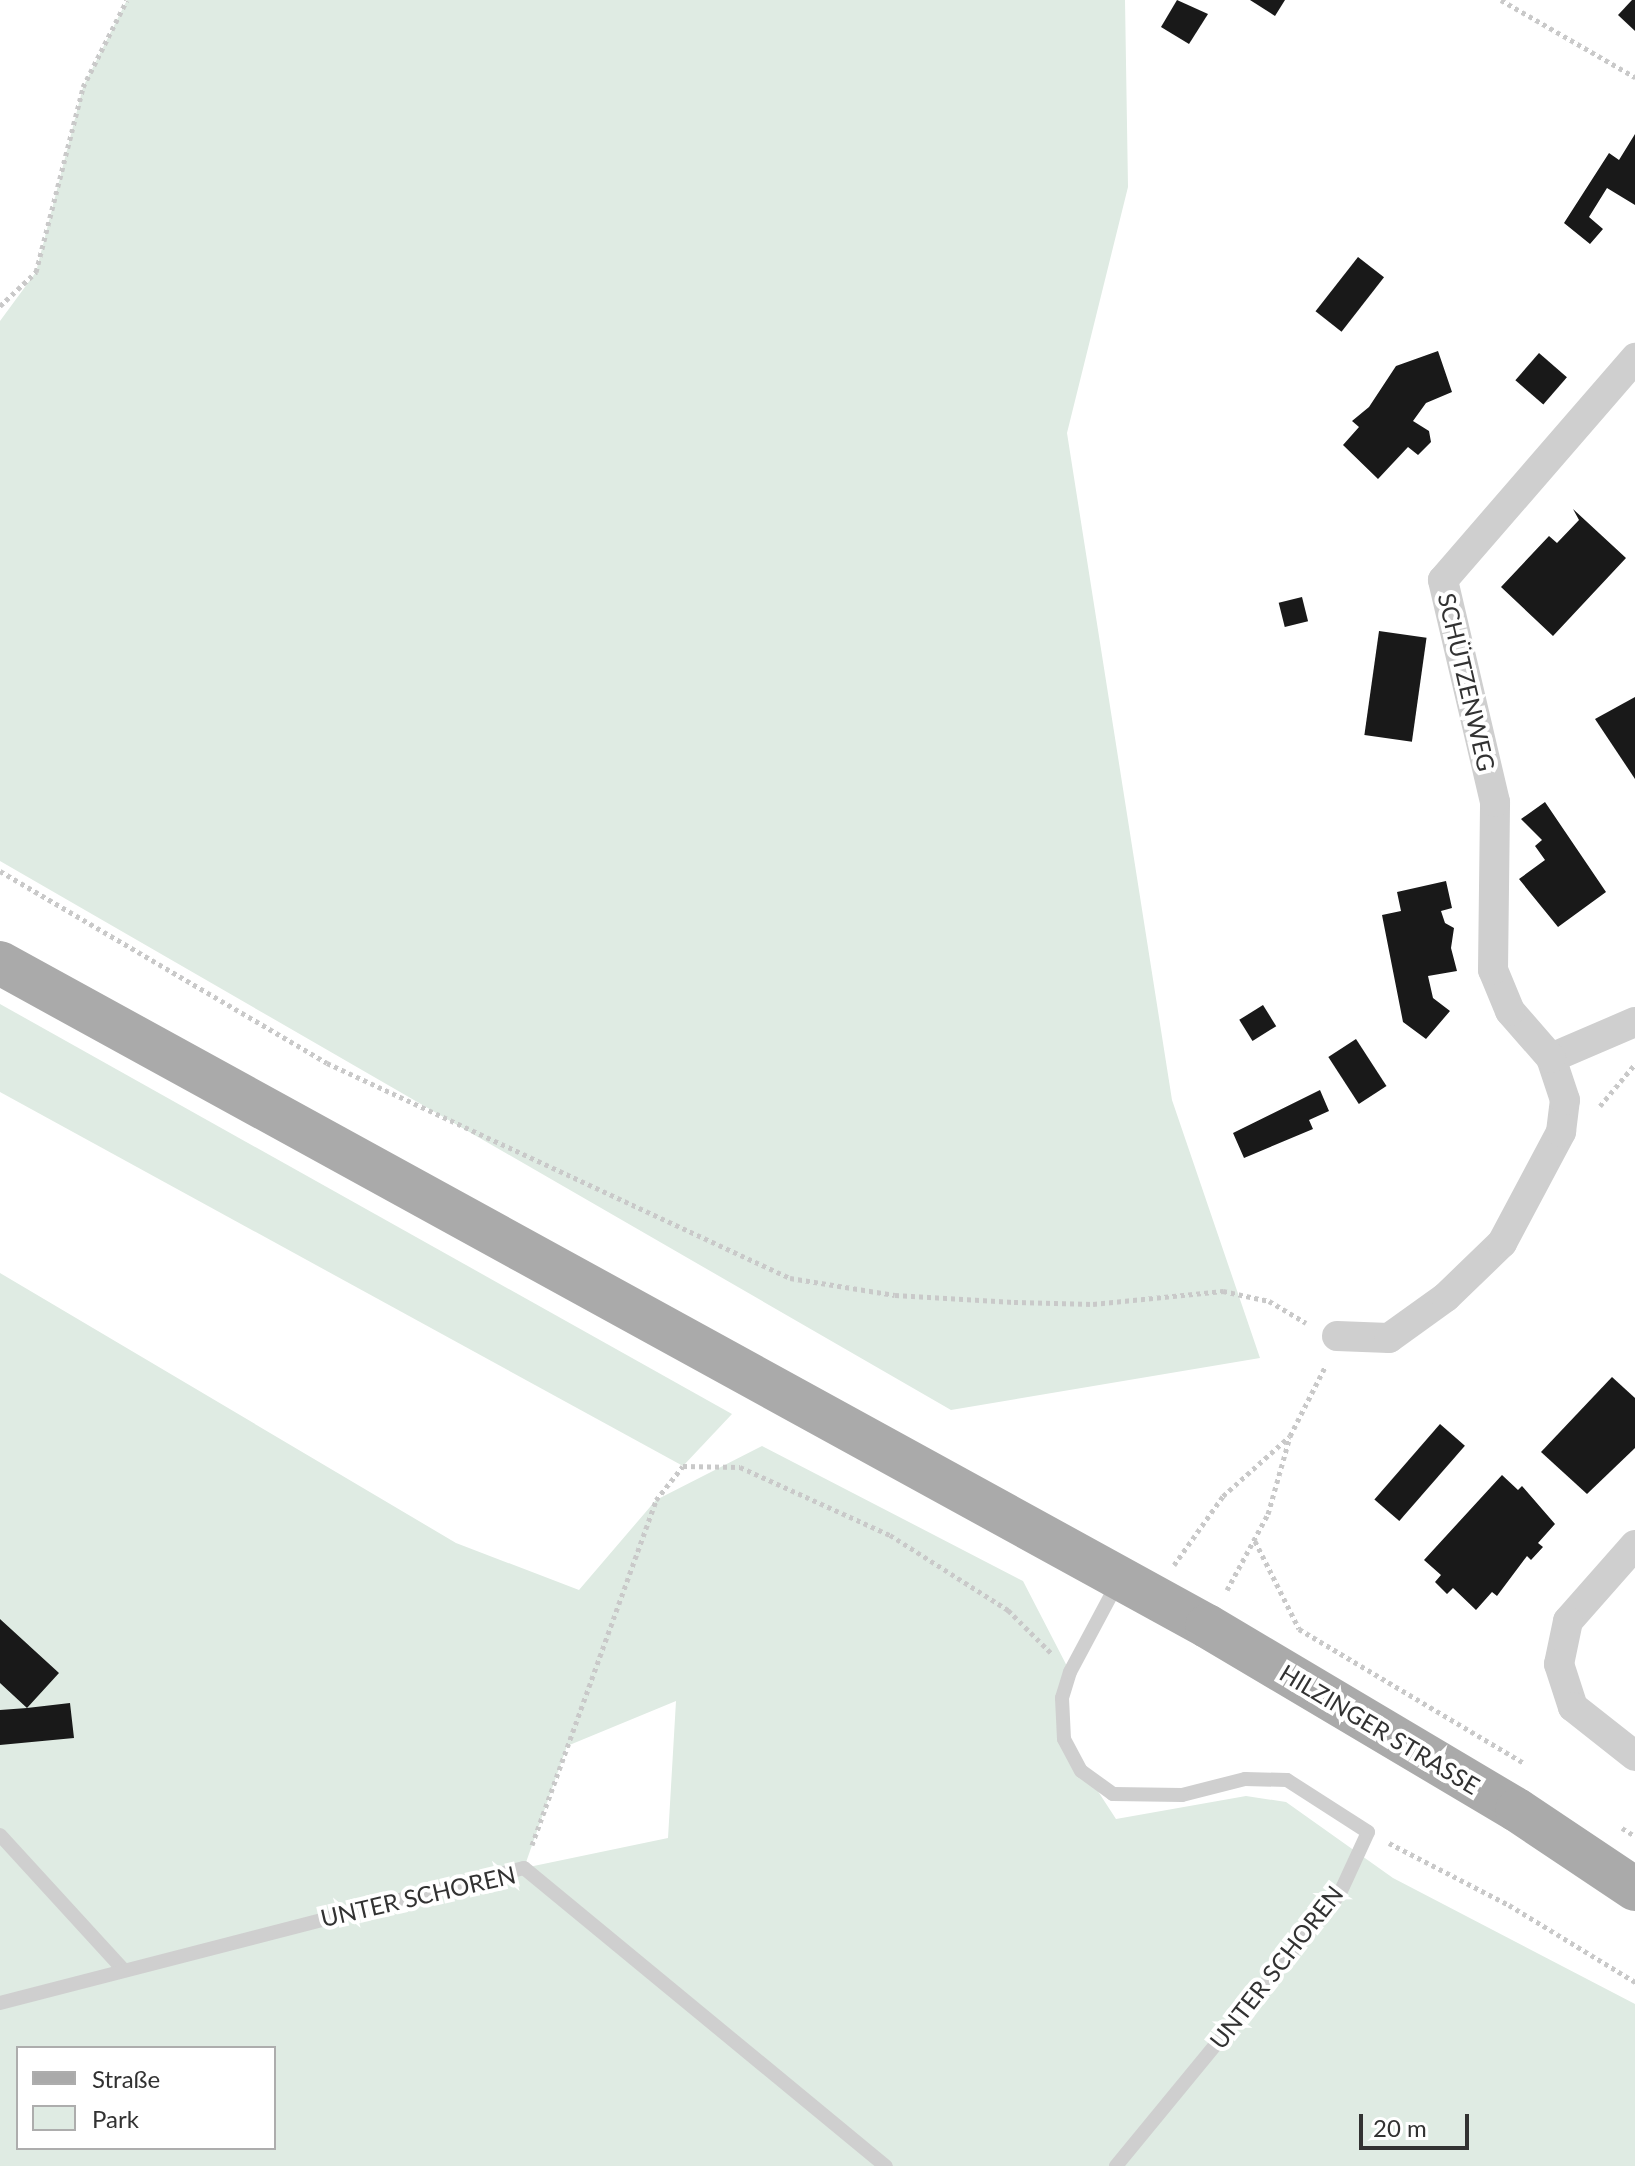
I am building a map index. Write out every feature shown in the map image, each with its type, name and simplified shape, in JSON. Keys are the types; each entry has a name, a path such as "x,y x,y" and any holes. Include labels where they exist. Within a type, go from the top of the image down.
{"main road":[{"name":"HILZINGER STRASSE","path":"0,963 1207,1626 1517,1810 1635,1889"}],"street":[{"name":"SCHÜTZENWEG","path":"1551,1058 1510,1011 1493,970 1495,802 1443,580 1635,358"},
{"path":"1337,1336 1389,1338 1446,1297 1502,1243 1561,1132 1565,1100 1551,1058 1635,1022"},
{"path":"1635,1545 1568,1621 1559,1664 1573,1707 1635,1756"}],"lane":[{"path":"1137,1587 1070,1672 1062,1698 1064,1739 1081,1771 1113,1794 1182,1795 1245,1779 1287,1780 1368,1832"},
{"name":"UNTER SCHOREN","path":"1116,2166 1340,1893 1368,1832"},
{"path":"0,1835 122,1968"},
{"name":"UNTER SCHOREN","path":"0,2003 122,1968 524,1868 886,2166"}],"path":[{"path":"0,306 36,272 83,87 127,0"},
{"path":"1501,0 1635,77"},
{"path":"0,871 327,1063 790,1278 895,1295 1014,1302 1093,1304 1223,1291 1269,1301 1337,1336 1290,1436 1280,1485 1255,1541 1207,1626"},
{"path":"1137,1587 1223,1496 1290,1436"},
{"path":"524,1868 656,1500 683,1466 740,1467 890,1535 1008,1610 1070,1672"},
{"path":"1255,1541 1299,1629 1532,1768"},
{"path":"1609,1819 1635,1836"},
{"path":"1368,1832 1509,1905 1635,1982"}],"green space":[{"path":"127,0 1125,0 1128,187 1067,433 1172,1100 1260,1358 951,1410 0,861 0,321 36,272 83,87"},
{"path":"0,1004 732,1414 683,1466 0,1092"},
{"path":"0,1273 456,1543 579,1590 656,1500 762,1446 1023,1581 1070,1672 1064,1739 1116,1819 1246,1796 1286,1802 1393,1878 1635,2004 1635,2166 0,2166","holes":["676,1701 668,1838 524,1868 567,1746"]}],"building":[{"path":"1177,0 1208,14 1189,44 1161,27"},
{"path":"1250,0 1285,0 1275,16"},
{"path":"1635,0 1635,31 1618,15"},
{"path":"1635,134 1635,205 1607,188 1589,217 1603,229 1590,244 1564,223 1609,153 1619,160"},
{"path":"1358,257 1384,277 1342,332 1316,311"},
{"path":"1438,351 1452,392 1426,403 1413,421 1429,431 1431,442 1418,455 1408,447 1378,479 1343,445 1359,427 1352,421 1369,407 1396,366"},
{"path":"1539,353 1567,377 1543,404 1515,380"},
{"path":"1573,509 1626,558 1553,636 1501,587 1549,536 1557,543 1579,520"},
{"path":"1302,597 1308,621 1285,627 1279,603"},
{"path":"1379,631 1427,638 1412,742 1364,735"},
{"path":"1635,697 1635,779 1595,719"},
{"path":"1545,802 1606,892 1558,927 1519,879 1545,860 1535,846 1542,840 1521,819"},
{"path":"1446,881 1452,908 1441,911 1445,923 1454,928 1451,948 1457,971 1428,976 1433,998 1450,1011 1426,1039 1403,1022 1382,915 1401,911 1397,892"},
{"path":"1263,1005 1276,1026 1253,1041 1239,1020"},
{"path":"1356,1039 1386,1086 1359,1104 1328,1057"},
{"path":"1320,1090 1329,1111 1309,1120 1313,1129 1244,1158 1233,1133"},
{"path":"1612,1377 1635,1398 1635,1448 1587,1494 1541,1452"},
{"path":"1440,1424 1465,1446 1399,1521 1374,1499"},
{"path":"1502,1475 1518,1490 1522,1486 1555,1524 1538,1543 1543,1547 1531,1560 1527,1556 1497,1596 1492,1592 1476,1610 1453,1588 1447,1594 1435,1582 1441,1575 1424,1560"},
{"path":"0,1619 59,1673 27,1708 0,1683"},
{"path":"70,1703 74,1738 0,1745 0,1710"}]}
